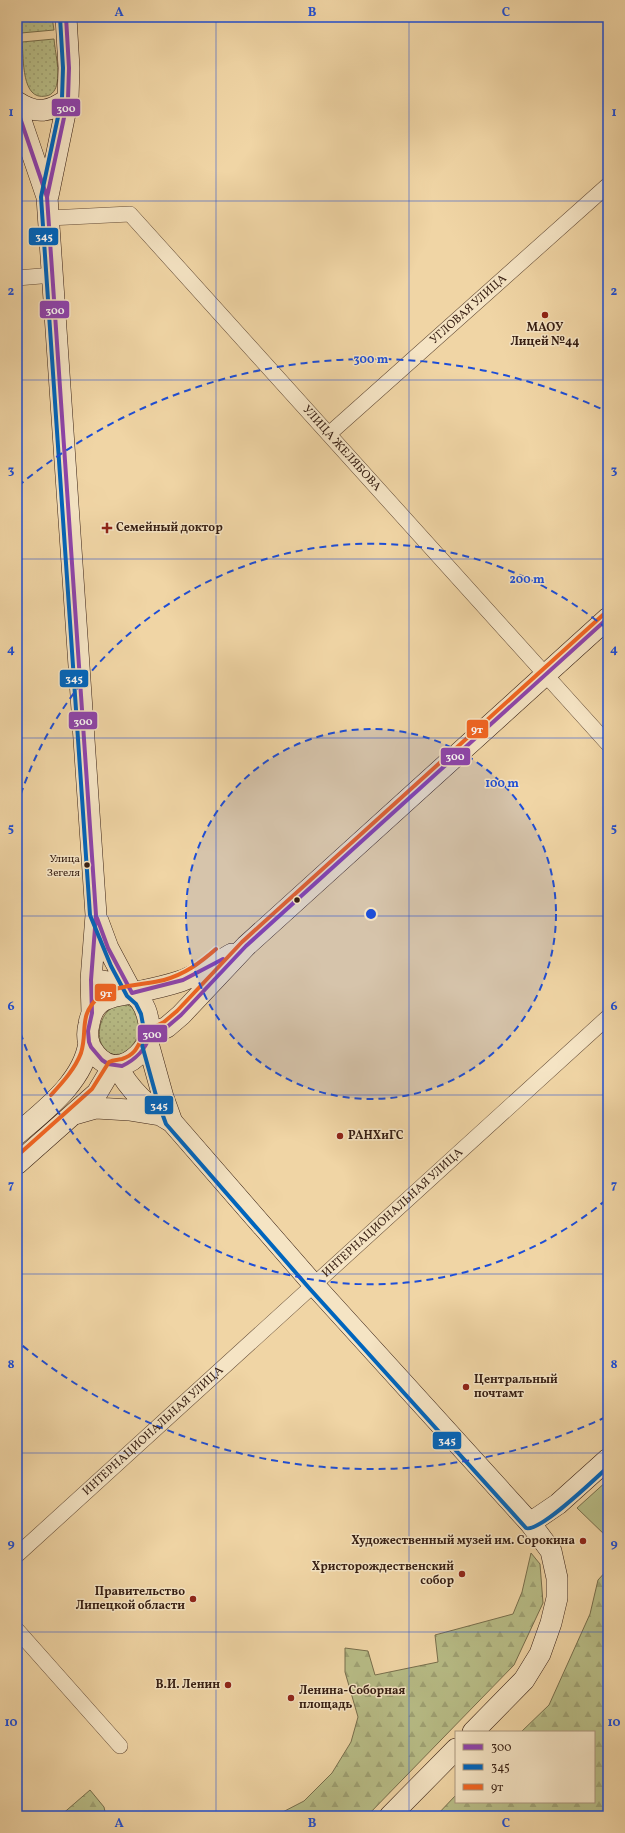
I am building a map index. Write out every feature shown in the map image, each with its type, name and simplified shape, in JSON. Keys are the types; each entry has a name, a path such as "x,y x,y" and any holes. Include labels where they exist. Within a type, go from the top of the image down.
{"main road":[{"path":"68,19 70,68 68,99 48,197 96,915 91,980 92,1013 88,1026 89,1042 91,1048 102,1060 115,1066 123,1077 166,1119 530,1523 551,1551 557,1578 557,1598 551,1624 540,1654 524,1680 474,1731"},
{"path":"17,102 27,108 42,111 56,108 68,99"},
{"path":"17,109 48,197"},
{"path":"17,1164 97,1093 115,1066 128,1063 141,1052 149,1039 181,1015 246,946 608,618"},
{"path":"96,915 108,948 132,992"},
{"path":"92,1013 107,998 183,980 246,946"},
{"path":"91,980 118,984 138,996 144,1005 148,1020 149,1039 163,1097 166,1119"},
{"path":"17,1134 51,1103 70,1082 81,1067 89,1042"},
{"path":"74,1114 96,1108 129,1110 166,1119"},
{"path":"530,1523 558,1504 608,1459"},
{"path":"390,1816 455,1750"}],"street":[{"name":"УГЛОВАЯ УЛИЦА","path":"329,434 608,185"},
{"name":"УЛИЦА ЖЕЛЯБОВА","path":"49,218 130,214 608,744"},
{"path":"17,278 53,275"},
{"name":"ИНТЕРНАЦИОНАЛЬНАЯ УЛИЦА","path":"17,1555 608,1017"},
{"path":"17,1630 120,1746"}],"green space":[{"path":"22,17 52,17 54,30 21,33"},
{"path":"54,39 58,67 57,85 51,94 46,96 38,96 32,92 25,77 22,42"},
{"path":"122,1004 133,1008 139,1015 140,1025 138,1036 133,1045 126,1052 117,1055 108,1052 104,1048 101,1043 99,1032 102,1020 108,1011"},
{"path":"608,1480 608,1538 577,1508"},
{"path":"531,1553 540,1564 543,1603 514,1665 367,1816 275,1816 304,1801 332,1773 351,1742 358,1717 345,1672 345,1648 368,1651 375,1675 438,1662 435,1635 513,1614 522,1592"},
{"path":"608,1569 608,1816 436,1816 455,1796 455,1803 595,1803 595,1731 522,1731 549,1705 590,1614 598,1580"},
{"path":"90,1790 104,1807 106,1816 60,1816"}],"transit line":[{"name":"345","path":"60,17 63,68 62,98 41,197 90,915 111,966 127,996 136,1004 141,1014 144,1030 142,1045 157,1099 166,1124 310,1289 526,1528 533,1527 554,1514 608,1467"},
{"name":"300","path":"47,197 68,99 69,68 66,17"},
{"name":"300","path":"17,109 47,197 96,915 91,980 92,1013 88,1031 91,1047 102,1060 108,1064 122,1066 136,1057 146,1045 150,1035 167,1027 181,1015 246,946 608,618"},
{"name":"9т","path":"17,1156 92,1089 109,1062 127,1057 135,1051 146,1031 164,1022 177,1011 242,942 604,614"},
{"name":"300","path":"97,918 108,948 132,993 183,980 223,959"},
{"name":"9т","path":"51,1095 68,1076 81,1053 88,1010 99,997 112,990 172,978 192,968 216,949"}],"place":[{"name":"МАОУ Лицей №44","path":"545,315"},
{"name":"Семейный доктор","path":"107,528"},
{"name":"Улица Зегеля","path":"87,865"},
{"name":"РАНХиГС","path":"340,1136"},
{"name":"Центральный почтамт","path":"466,1387"},
{"name":"Художественный музей им. Сорокина","path":"583,1541"},
{"name":"Христорождественский собор","path":"462,1574"},
{"name":"Правительство Липецкой области","path":"193,1599"},
{"name":"В.И. Ленин","path":"228,1685"},
{"name":"Ленина-Соборная площадь","path":"291,1698"}]}
